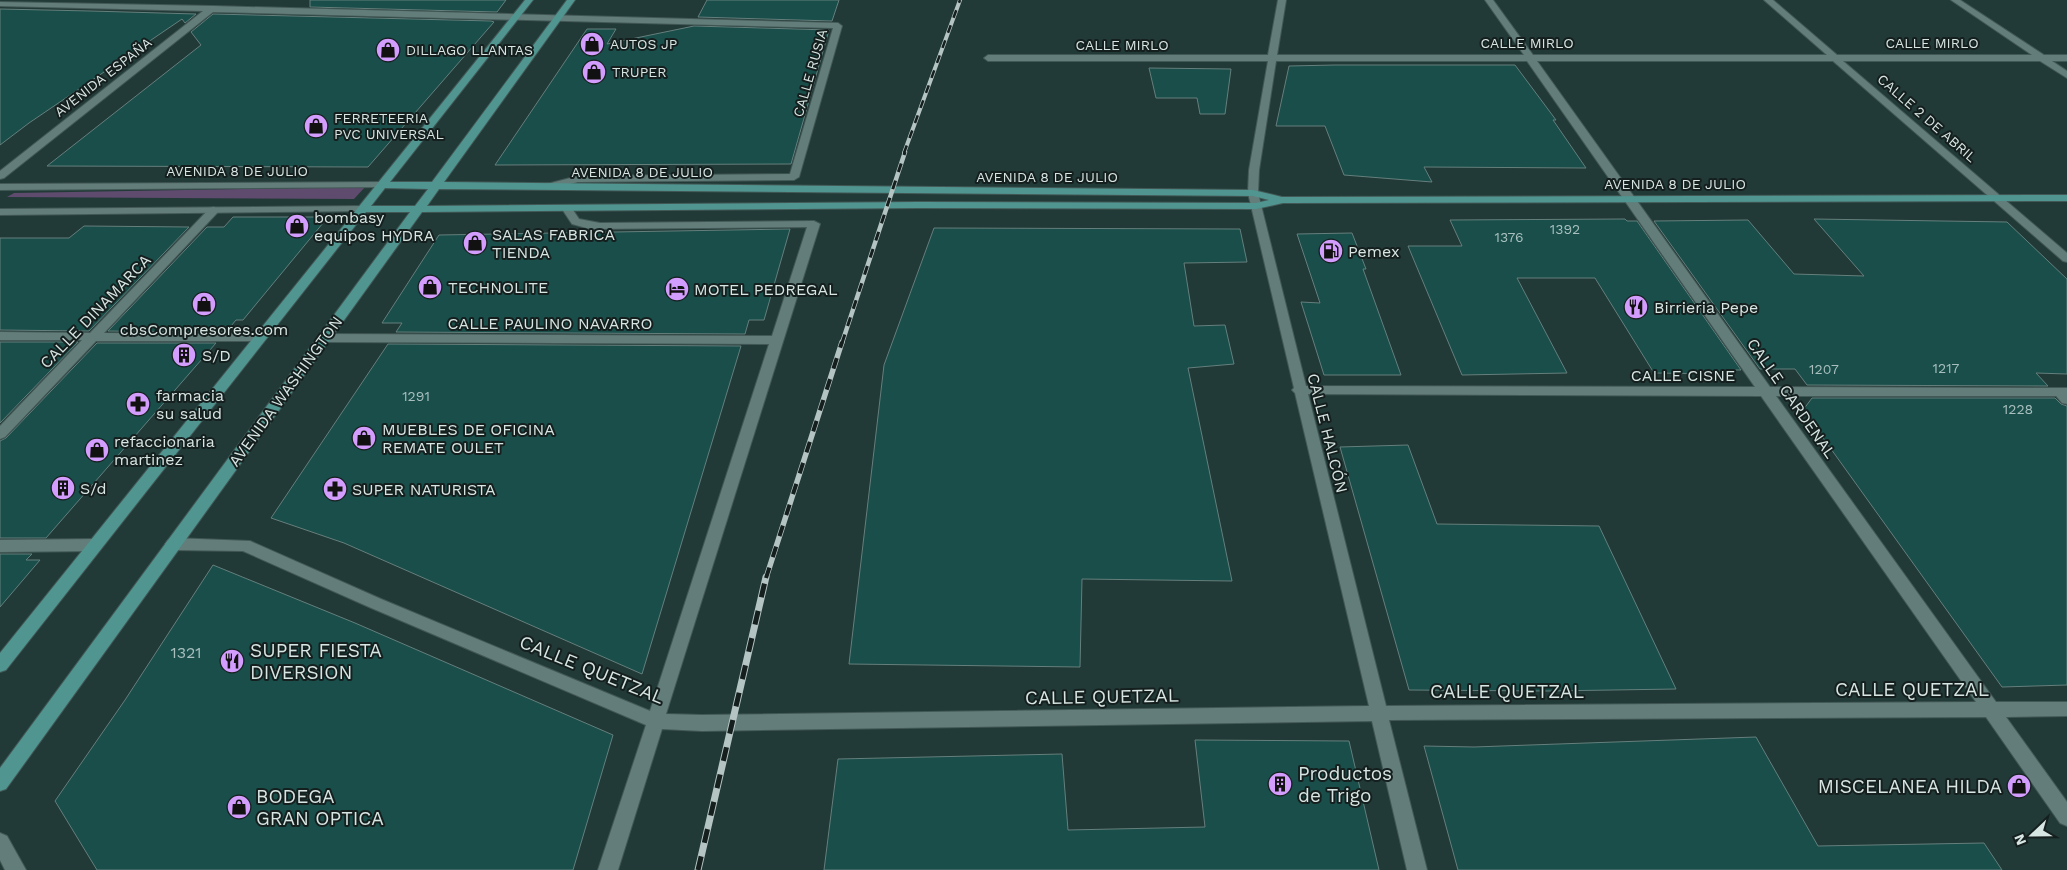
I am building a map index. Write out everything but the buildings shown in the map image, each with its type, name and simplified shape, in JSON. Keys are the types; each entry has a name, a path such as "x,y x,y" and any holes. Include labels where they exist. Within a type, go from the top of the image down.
{"main road":[{"path":"0,665 529,0"},
{"name":"AVENIDA WASHINGTON","path":"0,783 434,185 571,0"},
{"name":"AVENIDA 8 DE JULIO","path":"382,185 551,186 1283,200 2067,198"},
{"name":"AVENIDA 8 DE JULIO","path":"362,209 567,210 1254,199"}],"street":[{"name":"AVENIDA ESPAÑA","path":"0,176 223,0"},
{"name":"CALLE HALCÓN","path":"1282,0 1254,170 1254,199 1417,870"},
{"name":"CALLE CARDENAL","path":"1489,0 2067,817"},
{"name":"CALLE 2 DE ABRIL","path":"1768,0 2067,258"},
{"path":"1955,0 2067,75"},
{"name":"CALLE RUSIA","path":"0,4 558,17 838,26 794,177 578,179 551,186"},
{"name":"CALLE MIRLO","path":"988,58 1272,59 1834,56 2067,58"},
{"name":"AVENIDA 8 DE JULIO","path":"0,187 382,185"},
{"name":"AVENIDA 8 DE JULIO","path":"0,212 362,209"},
{"name":"CALLE DINAMARCA","path":"0,434 214,210"},
{"path":"567,210 573,221 584,225 814,224 608,870"},
{"path":"0,336 260,338"},
{"name":"CALLE PAULINO NAVARRO","path":"324,338 777,340"},
{"name":"CALLE CISNE","path":"1299,390 2064,395"},
{"name":"CALLE QUETZAL","path":"173,544 244,545 375,603 656,721 702,723 1380,713 2067,709"},
{"path":"0,546 95,545"},
{"path":"0,842 16,870"}],"shaded area":[{"path":"365,187 354,199 7,197 14,193"}],"railway":[{"path":"904,153 960,0"},
{"path":"842,343 905,152"},
{"path":"766,578 842,342"},
{"path":"698,870 766,577"}],"place":[{"name":"AUTOS JP","path":"592,44"},
{"name":"DILLAGO LLANTAS","path":"388,50"},
{"name":"TRUPER","path":"594,72"},
{"name":"FERRETEERIA PVC UNIVERSAL","path":"316,126"},
{"name":"bombasy equipos HYDRA","path":"297,226"},
{"name":"SALAS FABRICA TIENDA","path":"475,243"},
{"name":"Pemex","path":"1331,251"},
{"name":"TECHNOLITE","path":"430,287"},
{"name":"MOTEL PEDREGAL","path":"677,289"},
{"name":"cbsCompresores.com","path":"204,304"},
{"name":"Birrieria Pepe","path":"1636,307"},
{"name":"S/D","path":"184,355"},
{"name":"farmacia su salud","path":"138,404"},
{"name":"MUEBLES DE OFICINA REMATE OULET","path":"364,438"},
{"name":"refaccionaria martinez","path":"97,450"},
{"name":"S/d","path":"63,488"},
{"name":"SUPER NATURISTA","path":"335,489"},
{"name":"SUPER FIESTA DIVERSION","path":"232,661"},
{"name":"Productos de Trigo","path":"1280,784"},
{"name":"MISCELANEA HILDA","path":"2019,786"},
{"name":"BODEGA GRAN OPTICA","path":"239,807"}]}
